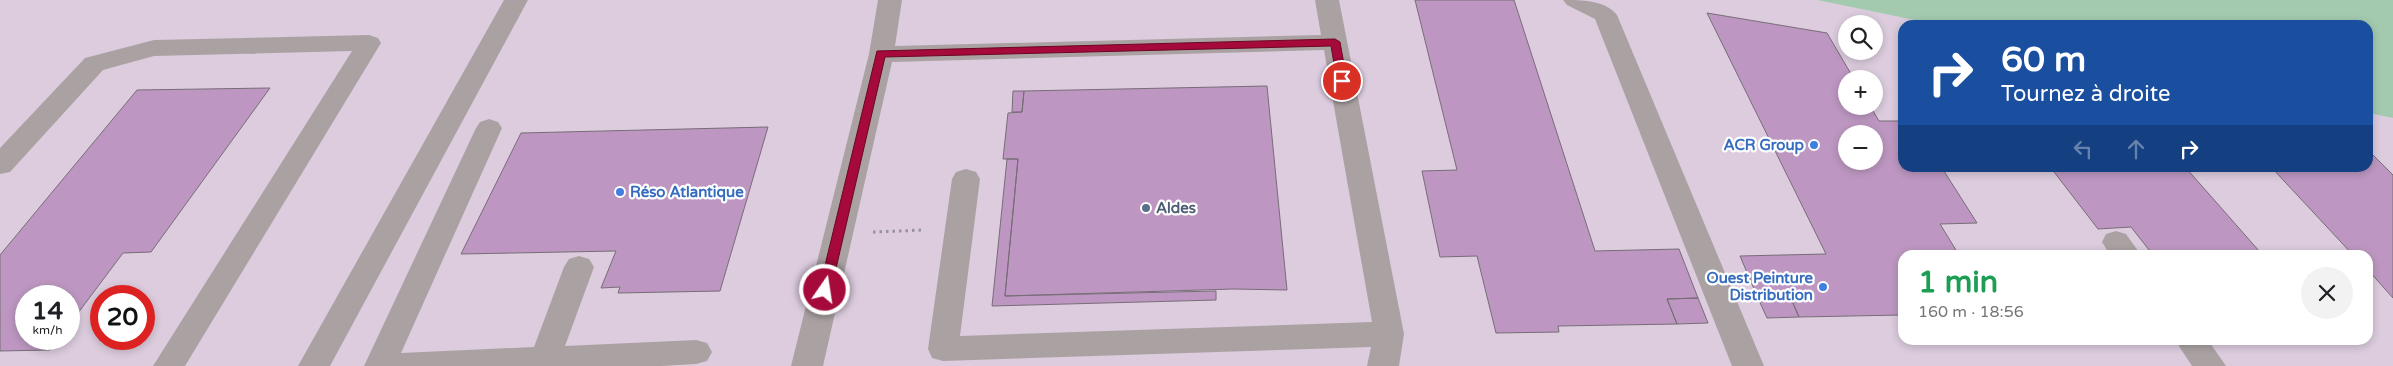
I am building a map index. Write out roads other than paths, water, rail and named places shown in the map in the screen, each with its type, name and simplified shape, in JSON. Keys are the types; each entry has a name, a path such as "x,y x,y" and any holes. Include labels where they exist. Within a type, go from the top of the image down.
{"lane":[{"path":"314,366 516,0"},
{"path":"806,366 881,54 890,0"},
{"path":"1327,0 1389,334 1383,366"},
{"path":"1575,0 1605,15 1748,366"},
{"path":"881,54 1335,42"},
{"path":"0,165 94,64 154,48 369,43 169,366"},
{"path":"380,366 489,128"},
{"path":"966,179 943,349 1389,334"},
{"path":"543,362 579,267"},
{"path":"2194,345 2210,366"},
{"path":"395,366 543,362 696,352"}],"place":[{"name":"ACR Group","path":"1814,145"},
{"name":"Réso Atlantique","path":"620,192"},
{"name":"Aldes","path":"1146,208"},
{"name":"Ouest Peinture Distribution","path":"1823,287"}]}
